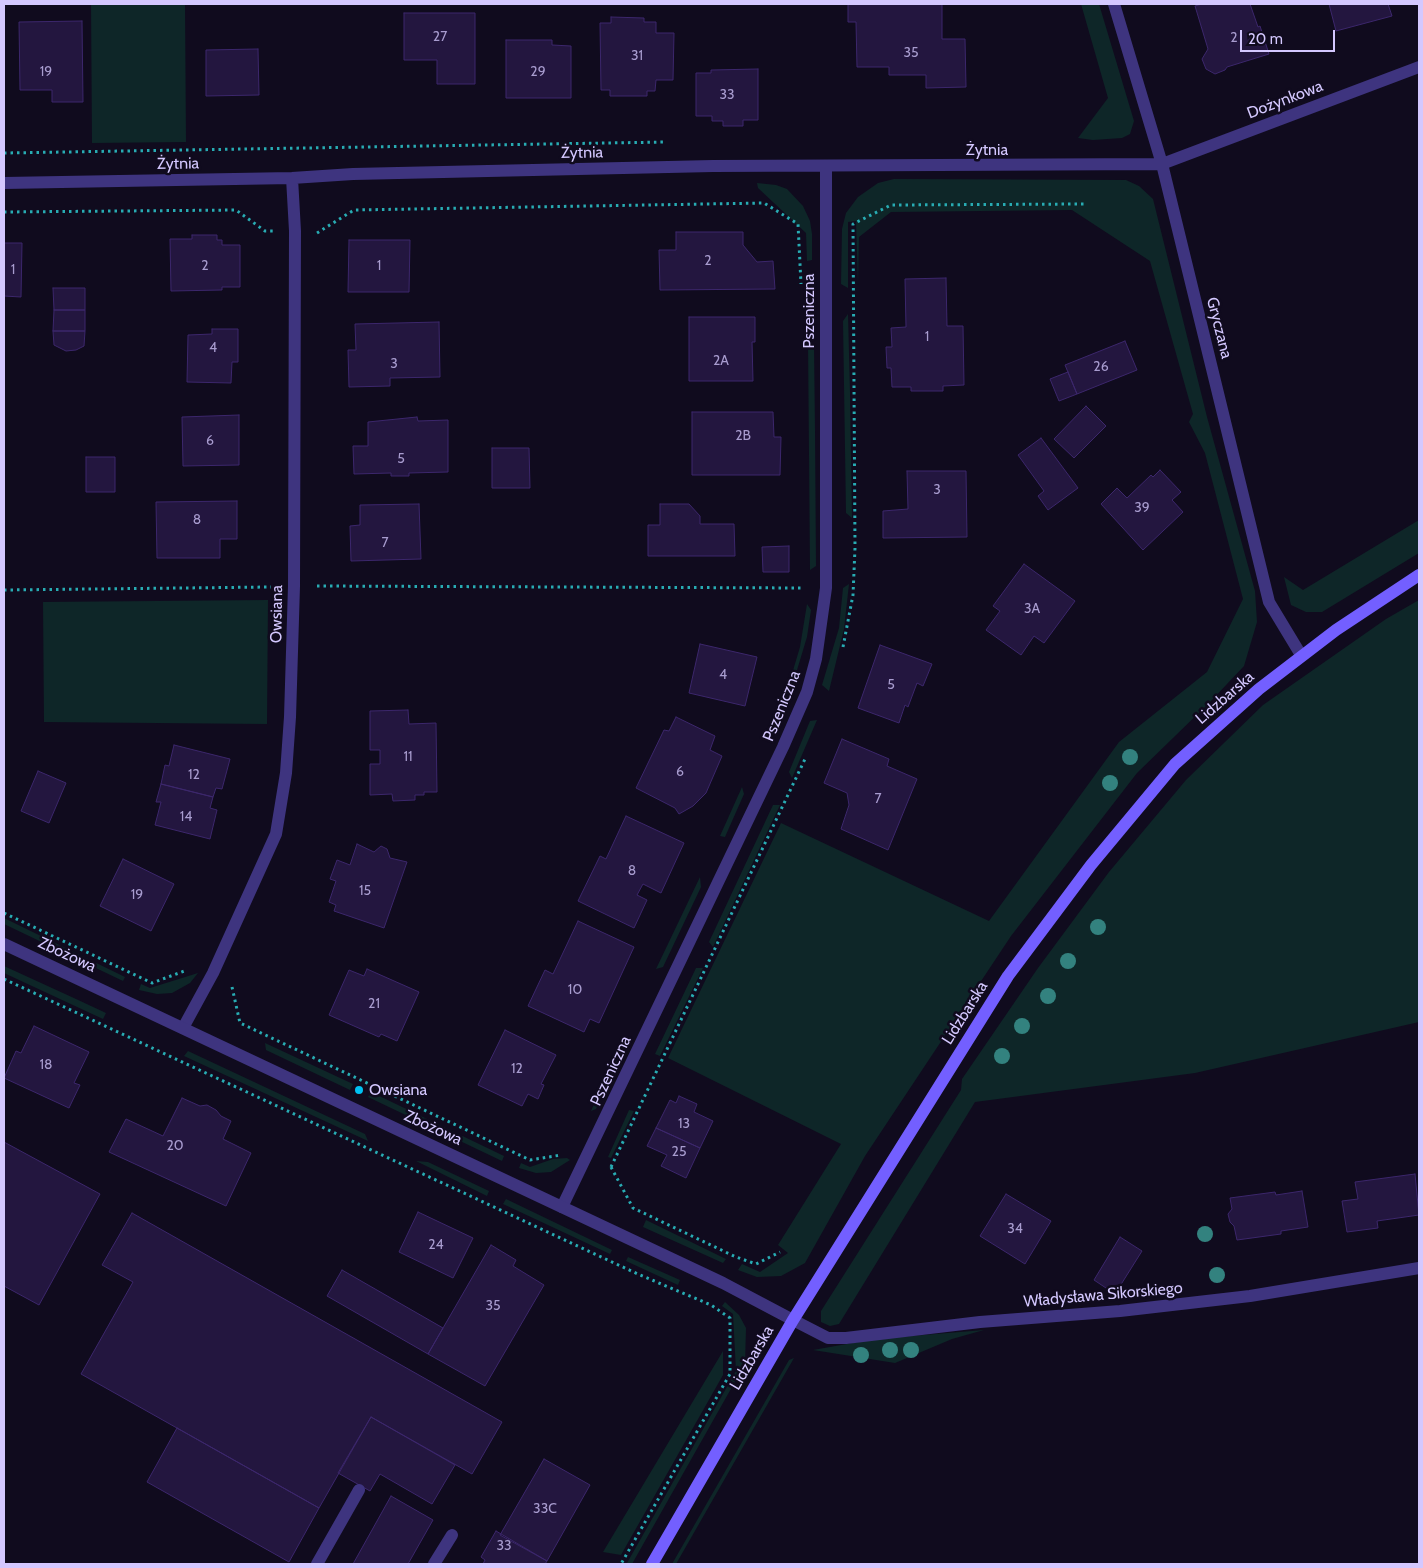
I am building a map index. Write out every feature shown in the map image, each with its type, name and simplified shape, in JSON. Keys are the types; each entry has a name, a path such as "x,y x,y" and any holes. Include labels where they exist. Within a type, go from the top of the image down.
{"main road":[{"name":"Lidzbarska","path":"652,1564 793,1320 1008,976 1091,865 1175,764 1259,689 1301,655 1419,575"}],"street":[{"name":"Gryczana","path":"1114,4 1162,164 1269,602 1301,655"},
{"name":"Dożynkowa","path":"1162,164 1419,67"},
{"name":"Żytnia","path":"4,183 292,178 353,174 694,167 1162,164"},
{"name":"Pszeniczna","path":"562,1208 783,747 807,692 816,660 826,588 826,167"},
{"name":"Owsiana","path":"183,1028 213,973 276,834 286,773 290,717 294,586 295,230 292,178"},
{"name":"Zbożowa","path":"4,944 723,1283 793,1320"},
{"name":"Władysława Sikorskiego","path":"793,1320 828,1338 846,1338 980,1322 1120,1311 1250,1296 1419,1268"},
{"path":"317,1564 359,1490"},
{"path":"434,1564 452,1535"}],"path":[{"path":"4,212 236,210 265,231 295,230 316,234 354,210 764,203 798,224 801,289"},
{"path":"805,596 807,581"},
{"path":"4,590 294,586 806,588"},
{"path":"4,913 152,983 198,966 213,973 232,988 240,1023 530,1160 569,1154 572,1148 588,1155 611,1167 633,1208 736,1257 756,1264 780,1252"},
{"path":"4,979 640,1275 711,1305 730,1318 730,1374 621,1564"}],"green space":[{"path":"91,4 185,4 186,142 92,143"},
{"path":"1081,4 1099,4 1134,121 1130,134 1122,138 1093,140 1078,138 1108,98"},
{"path":"894,179 1126,180 1139,186 1153,199 1207,417 1255,591 1257,622 1244,666 1137,773 1011,936 865,1156 805,1263 781,1276 757,1277 738,1270 742,1264 760,1272 788,1253 778,1245 841,1144 668,1058 781,823 989,921 1119,742 1207,672 1243,599 1205,453 1189,422 1193,414 1150,261 1072,210 891,212 859,237 858,285 856,221 848,222 848,288 841,284 842,229 846,213 858,197 878,183"},
{"path":"757,183 776,185 787,189 803,206 810,221 812,260 807,261 806,233 758,188"},
{"path":"848,314 852,518 846,513 843,321"},
{"path":"808,340 814,345 815,430 816,566 810,570"},
{"path":"1419,520 1419,553 1322,612 1306,612 1291,605 1284,577 1303,590"},
{"path":"849,584 844,629 829,691 822,685 839,628 843,588"},
{"path":"268,600 267,724 44,722 43,602"},
{"path":"1419,600 1419,1022 1195,1073 975,1102 839,1324 830,1326 821,1322 821,1311 961,1090 962,1079 1038,968 1109,872 1186,780 1263,705 1386,619"},
{"path":"807,604 811,610 807,637 794,680 789,684 800,647"},
{"path":"817,720 792,778 789,772 810,721"},
{"path":"742,787 744,794 725,837 720,836"},
{"path":"773,805 780,805 713,947 709,942"},
{"path":"700,877 701,887 663,967 656,969"},
{"path":"4,918 125,977 123,981 4,924"},
{"path":"4,966 106,1013 103,1019 4,973"},
{"path":"696,968 703,968 660,1056 655,1054"},
{"path":"198,973 190,983 172,993 157,994 139,990 141,984 150,988"},
{"path":"265,1043 353,1084 350,1090 266,1050"},
{"path":"621,1044 624,1049 596,1109 591,1111"},
{"path":"188,1051 365,1134 368,1141 184,1056"},
{"path":"371,1092 504,1156 502,1161 368,1097"},
{"path":"629,1110 634,1111 611,1158 608,1157"},
{"path":"567,1158 570,1160 551,1172 536,1173 519,1168 521,1163 530,1167 553,1159"},
{"path":"416,1161 428,1162 489,1191 487,1196"},
{"path":"506,1199 612,1250 610,1254 503,1204"},
{"path":"646,1220 726,1259 723,1263 643,1227"},
{"path":"628,1257 680,1280 678,1285 626,1261"},
{"path":"725,1302 739,1315 746,1328 745,1364 632,1564 628,1564 736,1371 733,1314 722,1306"},
{"path":"984,1330 952,1339 895,1363 813,1350 875,1339"},
{"path":"723,1351 723,1375 621,1555 603,1552"},
{"path":"794,1358 676,1564 672,1564 789,1360"}],"building":[{"path":"848,4 942,4 942,39 965,39 966,87 926,88 926,75 889,75 889,67 857,67 856,22 848,22"},
{"path":"1202,4 1250,4 1258,27 1260,26 1269,54 1227,67 1225,70 1215,74 1206,69 1202,59 1208,49 1195,6"},
{"path":"1329,4 1388,4 1392,16 1336,31"},
{"path":"404,13 475,13 475,84 437,84 437,60 404,60"},
{"path":"611,17 644,18 644,22 656,22 656,33 674,33 673,80 656,80 655,91 647,91 647,96 610,96 610,90 601,90 600,23 611,23"},
{"path":"82,21 83,102 52,102 52,90 20,90 19,22"},
{"path":"506,40 552,40 552,45 571,46 571,98 506,98"},
{"path":"258,49 259,95 206,96 206,50"},
{"path":"758,69 758,120 743,120 743,126 723,126 723,121 712,121 712,116 696,116 696,73 711,73 711,70"},
{"path":"676,232 743,232 743,245 757,262 773,261 775,289 660,290 659,250 676,250"},
{"path":"192,235 217,235 217,240 222,240 222,245 240,245 240,287 222,287 222,290 171,291 170,239 192,239"},
{"path":"349,240 410,240 409,292 348,292"},
{"path":"4,243 22,243 21,297 4,296"},
{"path":"946,278 947,326 963,326 964,385 943,386 943,391 911,391 911,387 892,387 891,368 887,368 886,347 892,347 891,328 906,327 905,279"},
{"path":"53,288 85,288 85,310 54,310"},
{"path":"54,310 85,310 85,331 53,331"},
{"path":"689,317 755,317 755,342 752,342 753,381 689,381"},
{"path":"439,322 440,377 390,378 390,386 349,387 348,350 356,350 355,324"},
{"path":"212,329 238,329 238,362 232,362 231,383 187,382 188,335 212,334"},
{"path":"53,331 85,331 84,346 76,350 66,351 54,345"},
{"path":"1125,341 1137,370 1077,394 1065,365"},
{"path":"1068,372 1077,394 1059,401 1050,379"},
{"path":"1086,406 1106,426 1074,458 1054,439"},
{"path":"692,412 773,412 774,437 781,437 780,475 692,475"},
{"path":"239,415 239,465 183,466 182,417"},
{"path":"417,417 418,421 448,420 448,472 409,473 409,476 391,476 391,473 354,474 353,446 368,446 368,422"},
{"path":"1041,438 1078,488 1048,510 1038,496 1044,491 1018,455"},
{"path":"492,448 529,448 530,488 492,488"},
{"path":"86,457 115,457 115,492 86,492"},
{"path":"1160,470 1181,492 1172,500 1183,512 1143,550 1101,504 1117,488 1127,498 1151,475 1153,477"},
{"path":"907,471 966,471 967,537 883,538 883,511 908,509"},
{"path":"237,501 237,539 220,539 220,558 157,558 156,502"},
{"path":"419,504 421,559 351,561 350,526 360,525 360,505"},
{"path":"660,504 689,504 700,516 700,524 734,524 735,556 648,556 648,525 660,525"},
{"path":"789,546 789,572 763,572 762,547"},
{"path":"1024,564 1075,601 1044,643 1034,636 1021,655 986,630 1000,611 993,606"},
{"path":"700,644 757,657 745,706 689,693"},
{"path":"880,645 932,664 923,686 917,683 908,707 905,705 899,723 858,708"},
{"path":"408,710 409,724 436,723 437,792 424,792 424,795 415,795 415,800 393,801 392,794 370,795 370,764 380,764 380,750 370,750 370,711"},
{"path":"676,717 715,736 710,750 722,756 706,793 693,806 679,814 675,808 636,788 664,730 669,731"},
{"path":"842,739 889,759 887,766 917,779 888,850 841,829 849,805 847,793 824,783"},
{"path":"174,745 230,759 222,789 216,788 213,797 161,784 165,765 169,766"},
{"path":"38,771 66,783 49,823 21,811"},
{"path":"161,784 213,797 210,808 217,810 210,839 155,825 161,802 156,802"},
{"path":"626,816 684,843 661,893 643,884 637,895 647,900 634,928 578,901 600,856 606,859"},
{"path":"357,844 374,852 381,846 387,849 390,858 407,862 384,928 334,911 336,905 329,902 336,881 330,879 337,860 350,865"},
{"path":"123,859 174,884 151,931 100,906"},
{"path":"578,921 634,947 599,1023 590,1019 584,1032 528,1006 545,970 553,974"},
{"path":"367,969 419,992 397,1041 381,1034 379,1037 329,1015 349,970 364,976"},
{"path":"34,1026 89,1052 74,1083 80,1085 69,1108 4,1078 16,1051 21,1053"},
{"path":"505,1030 556,1055 541,1084 544,1085 538,1099 528,1094 522,1106 478,1085"},
{"path":"679,1096 697,1104 694,1112 713,1121 700,1148 656,1128 670,1100 676,1103"},
{"path":"182,1098 200,1106 207,1105 231,1121 223,1139 251,1153 226,1206 109,1152 126,1119 163,1136"},
{"path":"656,1128 700,1148 686,1178 661,1166 667,1155 647,1146"},
{"path":"4,1142 100,1194 39,1305 4,1286"},
{"path":"1415,1174 1419,1215 1377,1221 1378,1228 1347,1232 1342,1201 1358,1199 1355,1182"},
{"path":"1302,1191 1308,1227 1281,1231 1281,1234 1237,1240 1234,1226 1230,1222 1228,1214 1232,1209 1230,1198 1275,1192 1276,1195"},
{"path":"1006,1194 1051,1221 1025,1264 980,1236"},
{"path":"418,1212 473,1238 453,1278 399,1252"},
{"path":"132,1213 502,1422 472,1474 371,1417 319,1508 81,1374 133,1282 102,1265"},
{"path":"1120,1237 1142,1251 1115,1294 1094,1280"},
{"path":"491,1245 516,1260 513,1266 544,1285 485,1386 428,1354"},
{"path":"342,1270 443,1328 428,1354 327,1296"},
{"path":"371,1417 455,1465 432,1504 380,1474 370,1491 338,1473"},
{"path":"177,1428 319,1508 289,1562 147,1482"},
{"path":"544,1459 590,1485 547,1561 500,1535"},
{"path":"391,1496 433,1520 408,1564 353,1564"},
{"path":"496,1531 547,1561 545,1564 483,1564 485,1560 481,1557"}],"place":[{"name":"Owsiana","path":"359,1090"}]}
